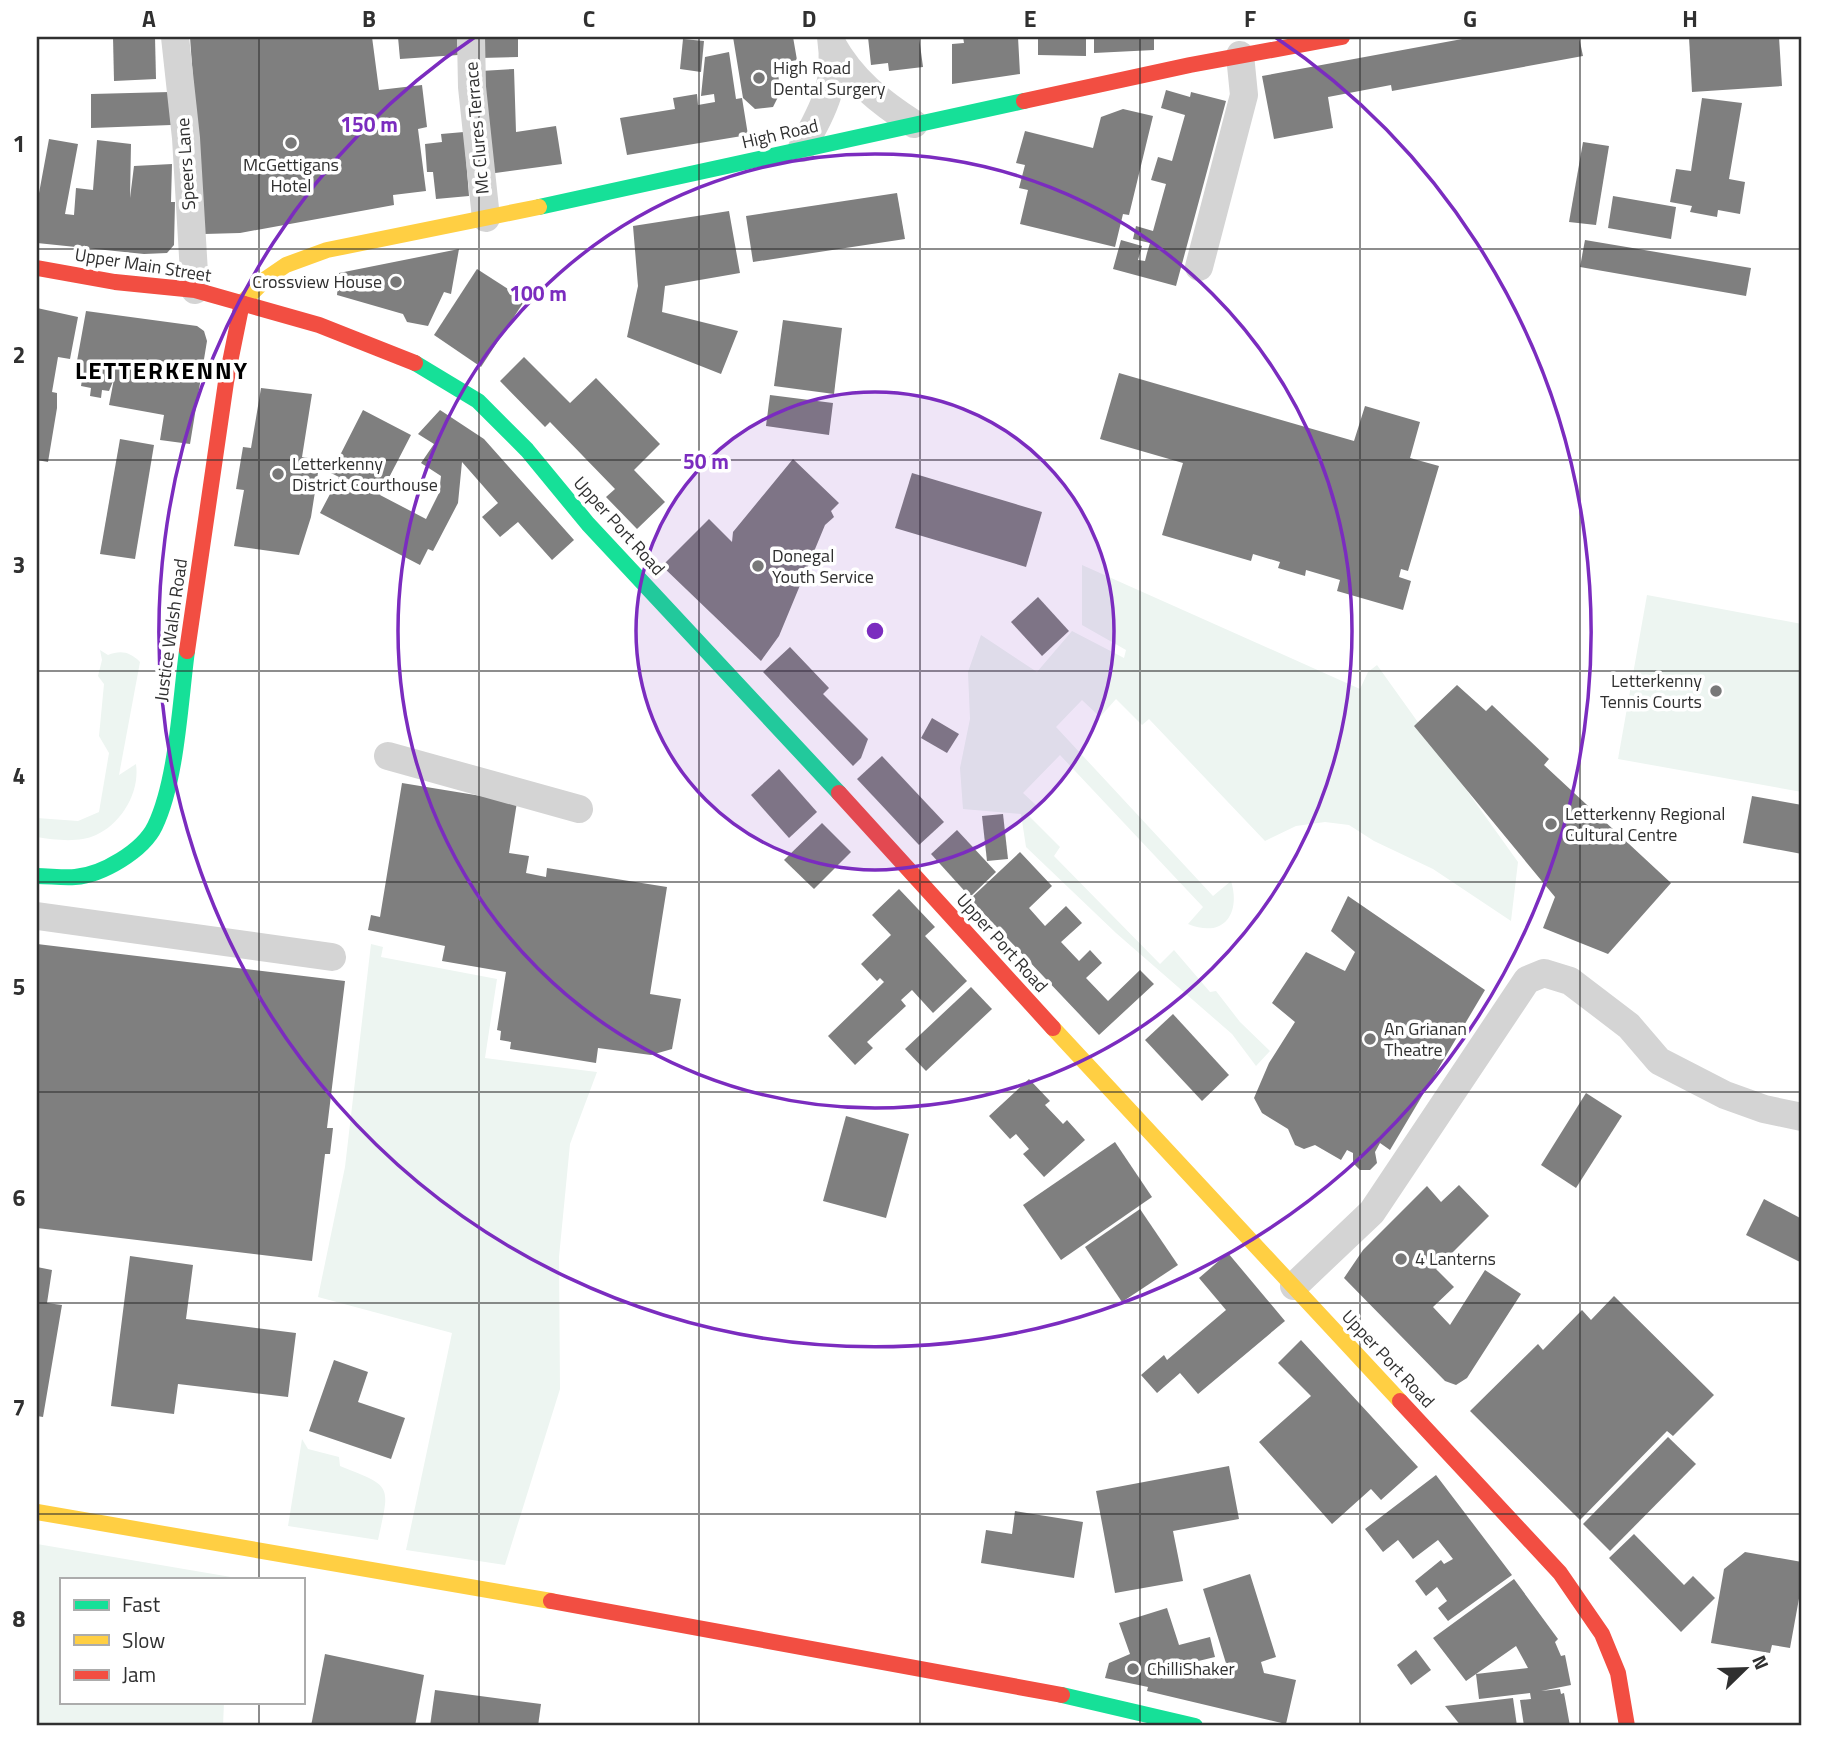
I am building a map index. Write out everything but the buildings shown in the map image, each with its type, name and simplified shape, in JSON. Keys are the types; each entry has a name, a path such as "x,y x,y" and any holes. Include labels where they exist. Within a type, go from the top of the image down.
{"street":[{"name":"Speers Lane","path":"175,37 186,138 195,290"},
{"name":"Mc Clures Terrace","path":"471,37 473,101 486,218"},
{"name":"High Road","path":"242,303 267,278 314,254 914,124 1210,49 1240,55 1342,37"},
{"path":"832,40 844,66 872,95 914,124"},
{"path":"802,148 826,105 832,84 832,40"},
{"path":"1199,267 1244,95 1240,55"},
{"name":"Upper Main Street","path":"37,268 115,282 195,290 242,303"},
{"name":"Justice Walsh Road","path":"37,876 77,877 107,866 130,853 154,828 167,789 226,382 242,303"},
{"name":"Upper Port Road","path":"242,303 319,325 390,351 444,378 478,401 527,450 588,524 1560,1573 1602,1634 1618,1673 1627,1726"},
{"path":"388,756 579,809"},
{"path":"37,916 332,957"},
{"path":"1294,1286 1372,1212 1527,980 1544,973 1570,981 1591,995 1629,1026 1659,1061 1725,1095 1764,1109 1802,1117"},
{"path":"37,1512 769,1640 1060,1694 1195,1726"}],"shaded area":[{"path":"1082,565 1360,689 1368,672 1377,665 1518,862 1511,921 1433,869 1374,841 1349,825 1325,822 1296,826 1265,841 1149,719 1142,725 1116,699 1100,717 1082,700 1056,727 1213,896 1231,881 1234,903 1231,913 1227,920 1211,928 1188,924 1203,907 1060,755 1023,793 1037,806 1028,815 1060,847 1054,856 1160,964 1174,950 1210,992 1216,991 1240,1022 1270,1051 1256,1066 1232,1034 1116,933 1026,847 1021,814 963,809 960,768 970,719 968,672 981,635 1037,672 1072,631 1124,658 1126,650 1082,625"},
{"name":"Letterkenny Tennis Courts","path":"1647,595 1802,624 1802,792 1618,759"},
{"path":"100,650 108,655 125,653 140,662 119,775 136,764 132,796 114,823 96,835 75,840 37,837 37,818 78,821 99,812 109,753 99,736 104,684 98,676 102,660"},
{"path":"371,944 383,947 381,957 497,979 485,1058 597,1072 570,1144 559,1257 560,1389 505,1565 406,1550 452,1333 318,1297 345,1167"},
{"path":"302,1439 308,1449 339,1457 340,1466 370,1479 383,1490 385,1508 378,1540 288,1526"},
{"path":"37,1544 231,1577 60,1578 60,1704 224,1704 223,1726 37,1726"}],"traffic: fast":[{"path":"539,207 1024,101"},
{"path":"415,363 478,401 527,450 588,524 839,793"},
{"path":"37,876 75,877 97,872 132,853 149,835 162,807 173,764 187,651"},
{"path":"1062,1695 1195,1726"}],"traffic: slow":[{"path":"242,303 267,278 286,265 327,250 539,207"},
{"path":"1053,1028 1400,1401"},
{"path":"37,1512 551,1601"}],"traffic: jam":[{"path":"1024,101 1190,65 1342,37"},
{"path":"37,268 115,282 195,290 319,325 415,363"},
{"path":"187,651 226,382 242,303"},
{"path":"839,793 1053,1028"},
{"path":"1400,1401 1560,1573 1602,1634 1618,1673 1627,1726"},
{"path":"551,1601 1062,1695"}],"place":[{"name":"High Road Dental Surgery","path":"759,78"},
{"name":"McGettigans Hotel","path":"291,143"},
{"name":"Crossview House","path":"396,282"},
{"name":"Letterkenny District Courthouse","path":"278,474"},
{"name":"Donegal Youth Service","path":"758,566"},
{"name":"Letterkenny Tennis Courts","path":"1716,691"},
{"name":"Letterkenny Regional Cultural Centre","path":"1551,824"},
{"name":"An Grianan Theatre","path":"1370,1039"},
{"name":"4 Lanterns","path":"1401,1259"},
{"name":"ChilliShaker","path":"1133,1669"}],"district":[{"name":"LETTERKENNY","path":"162,371"}]}
